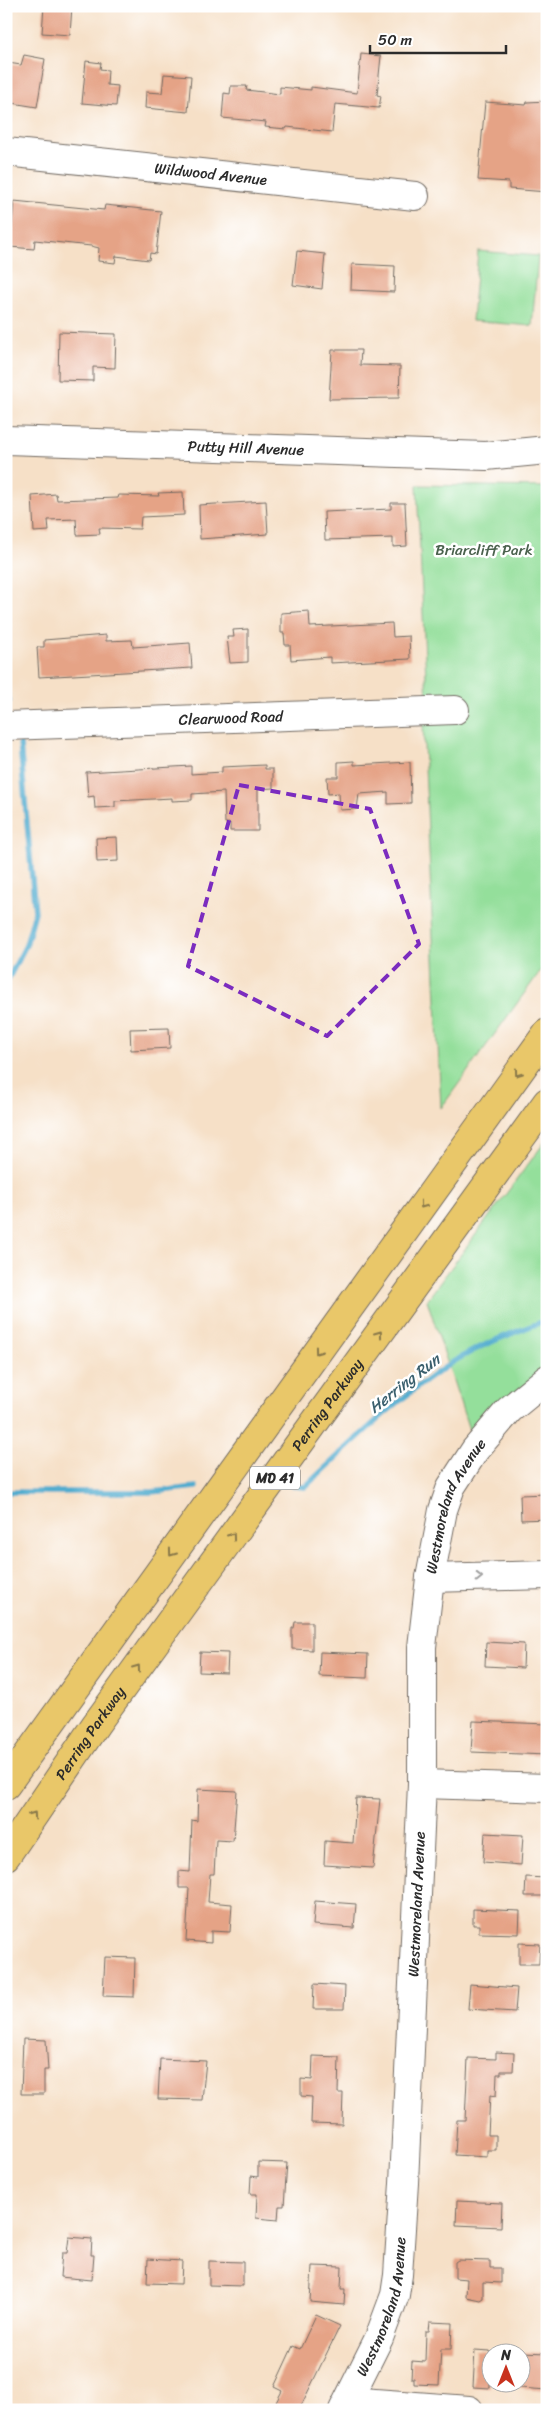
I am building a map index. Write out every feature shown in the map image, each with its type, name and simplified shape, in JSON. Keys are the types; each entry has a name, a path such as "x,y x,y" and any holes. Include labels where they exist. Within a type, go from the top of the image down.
{"main road":[{"name":"MD 41","path":"6,1785 547,1033"},
{"name":"Perring Parkway","path":"6,1856 96,1724 547,1102"}],"street":[{"name":"Wildwood Avenue","path":"6,152 415,196"},
{"name":"Putty Hill Avenue","path":"6,440 486,456 547,450"},
{"name":"Putty Hill Avenue","path":"486,456 547,467"},
{"name":"Clearwood Road","path":"6,726 455,710"},
{"name":"Westmoreland Avenue","path":"346,2405 379,2338 395,2295 398,2275 404,2183 422,1784 422,1647 430,1578 443,1510 451,1487 475,1450 509,1410 547,1379"},
{"path":"430,1578 547,1575"},
{"path":"422,1784 547,1788"},
{"path":"346,2405 469,2410"}],"highlighted area":[{"path":"239,785 370,809 419,944 327,1036 188,966"}],"green space":[{"path":"478,251 538,256 532,326 472,321"},
{"name":"Briarcliff Park","path":"417,485 547,487 547,962 441,1108 423,723 428,722"},
{"path":"547,1139 547,1378 472,1439 427,1300"}],"building":[{"path":"44,6 72,6 70,35 42,33"},
{"path":"361,54 381,56 377,95 381,96 379,108 335,104 332,132 287,127 286,129 265,127 266,122 222,118 224,93 230,94 231,86 247,86 246,90 280,94 280,87 311,90 311,87 357,93"},
{"path":"24,55 45,59 37,107 6,102 8,63 21,65"},
{"path":"86,61 101,63 100,69 108,70 107,85 118,86 116,106 82,103"},
{"path":"164,74 191,76 188,112 145,108 146,92 162,93"},
{"path":"547,101 547,192 509,189 509,182 478,180 485,102 526,105 527,102"},
{"path":"14,201 104,210 105,205 161,211 156,254 150,253 149,260 116,256 115,263 98,261 99,248 91,246 35,240 34,249 10,247"},
{"path":"297,251 325,254 322,289 293,285"},
{"path":"352,264 395,266 394,292 351,290"},
{"path":"59,332 116,334 115,368 93,367 93,381 58,380"},
{"path":"332,350 361,350 360,365 400,366 399,398 329,399"},
{"path":"183,492 184,515 141,517 140,529 99,528 100,534 77,535 76,519 48,520 49,531 34,532 32,496 56,494 57,500 118,498 119,495 159,496 158,493"},
{"path":"266,501 268,534 200,539 199,505"},
{"path":"391,503 405,503 407,546 393,547 393,538 325,540 324,512 391,509"},
{"path":"309,611 310,627 392,623 393,637 409,636 410,659 330,663 330,657 291,660 290,645 285,645 284,633 281,633 281,613"},
{"path":"248,629 248,662 230,663 227,637 234,637 233,630"},
{"path":"106,635 106,641 132,640 133,647 190,643 192,668 39,677 37,647 44,647 44,640"},
{"path":"354,761 354,765 410,762 411,803 388,804 388,792 359,794 357,809 340,810 339,793 328,794 327,777 338,777 338,762"},
{"path":"265,765 265,769 273,769 273,788 258,789 258,831 230,831 230,823 225,823 224,792 192,794 192,800 172,801 172,798 115,801 115,807 95,808 94,796 88,797 86,772 191,766 191,774 222,772 222,767"},
{"path":"117,837 118,861 97,862 96,838"},
{"path":"169,1028 170,1048 131,1050 130,1029"},
{"path":"547,1494 547,1519 521,1520 520,1495"},
{"path":"295,1622 312,1622 312,1650 292,1649 292,1628 294,1628"},
{"path":"486,1642 524,1644 523,1668 485,1666"},
{"path":"200,1652 228,1653 227,1673 199,1672"},
{"path":"320,1652 368,1654 367,1678 319,1676"},
{"path":"473,1721 547,1724 547,1755 471,1752"},
{"path":"198,1789 237,1791 233,1841 216,1840 214,1874 210,1874 208,1902 232,1904 230,1932 211,1931 211,1943 186,1941 189,1888 179,1888 179,1871 190,1872 192,1820 197,1821"},
{"path":"356,1798 380,1799 373,1868 324,1865 325,1841 353,1843"},
{"path":"485,1833 523,1835 521,1865 483,1862"},
{"path":"526,1877 546,1878 545,1896 525,1896"},
{"path":"315,1901 356,1904 354,1928 313,1925"},
{"path":"473,1909 520,1911 519,1934 479,1933 479,1925 473,1925"},
{"path":"519,1943 540,1944 539,1964 519,1964"},
{"path":"105,1957 135,1958 134,1997 103,1996"},
{"path":"314,1984 345,1986 344,2009 313,2009"},
{"path":"470,1984 517,1988 515,2012 468,2009"},
{"path":"23,2039 46,2040 48,2070 44,2070 44,2094 21,2094"},
{"path":"496,2052 514,2053 513,2071 501,2071 501,2074 497,2074 496,2096 490,2095 488,2135 496,2135 496,2150 487,2150 487,2157 455,2155 457,2120 465,2120 468,2058 496,2059"},
{"path":"313,2056 339,2057 338,2093 343,2093 342,2124 311,2123 312,2097 301,2096 301,2079 312,2080"},
{"path":"160,2059 206,2061 202,2100 158,2099"},
{"path":"258,2162 287,2163 284,2206 279,2206 278,2220 256,2218 257,2194 250,2194 251,2176 258,2177"},
{"path":"457,2201 502,2203 501,2227 456,2225"},
{"path":"69,2237 92,2239 91,2255 94,2255 92,2280 60,2277 62,2253 67,2253"},
{"path":"148,2259 182,2261 181,2284 147,2283"},
{"path":"458,2260 490,2261 490,2268 501,2268 501,2283 483,2282 483,2298 480,2300 466,2297 467,2279 455,2278 455,2262"},
{"path":"209,2261 243,2262 243,2286 209,2285"},
{"path":"312,2266 342,2267 341,2289 345,2289 344,2305 310,2302"},
{"path":"316,2315 340,2326 299,2410 272,2410 282,2391 274,2387 293,2346 300,2349"},
{"path":"430,2322 452,2323 451,2349 441,2349 439,2385 414,2384 414,2378 411,2378 412,2361 425,2362 426,2331 429,2331"},
{"path":"475,2350 480,2350 480,2387 473,2387"},
{"path":"530,2352 547,2353 547,2390 530,2389"}],"waterway":[{"path":"6,692 9,701"},
{"path":"6,983 26,945 35,912 20,744"},
{"name":"Herring Run","path":"293,1486 305,1487 394,1405 453,1362 487,1344 547,1320"},
{"name":"Herring Run","path":"6,1492 152,1492 196,1487"}]}
